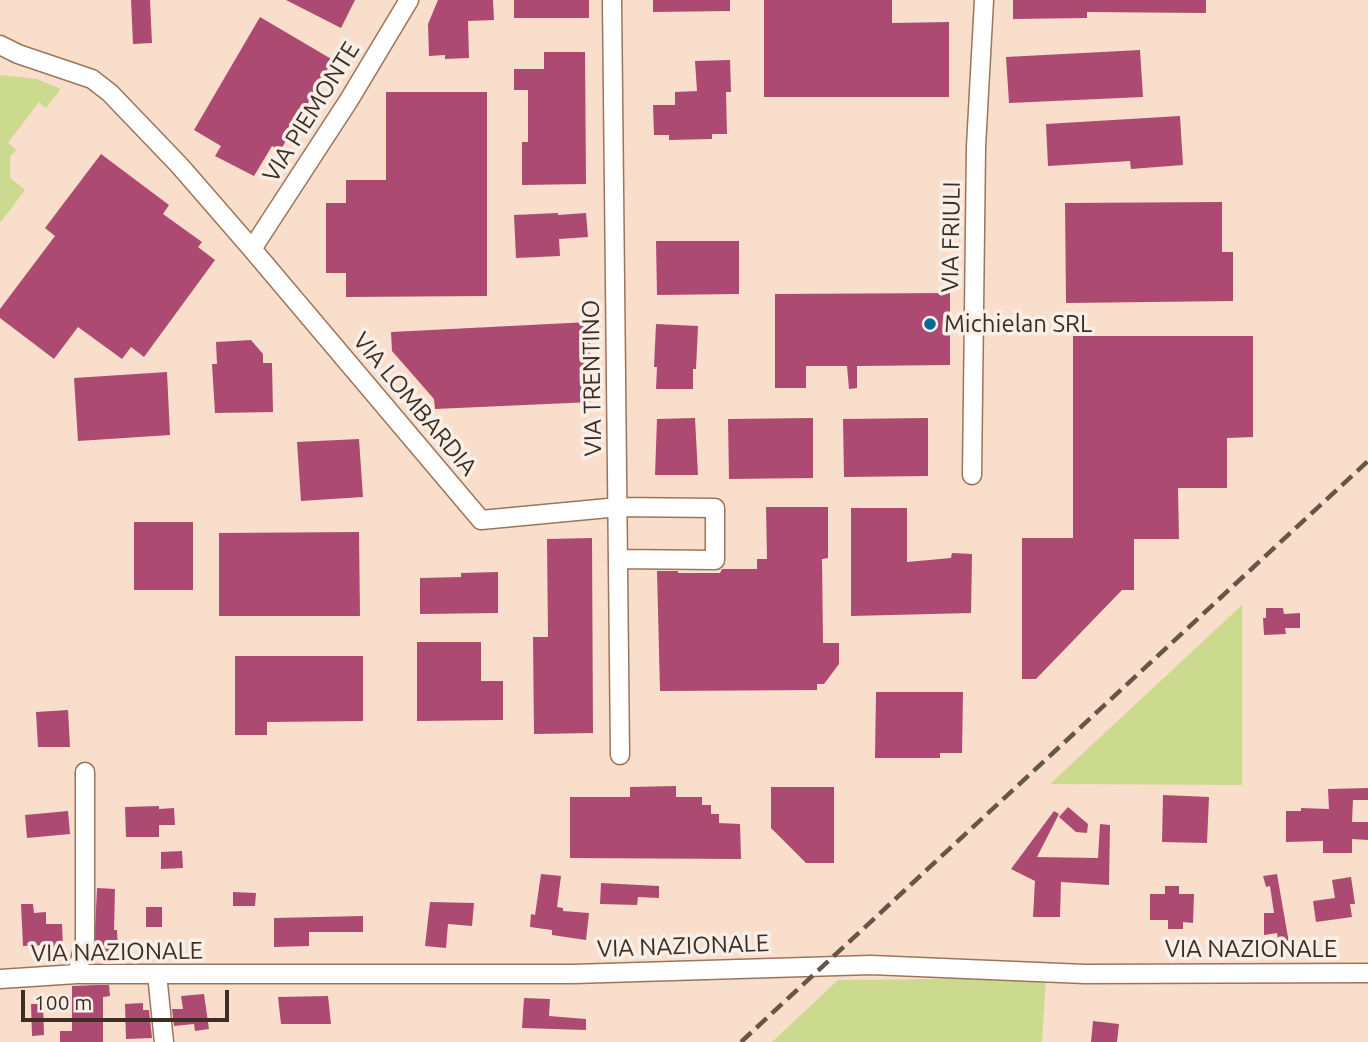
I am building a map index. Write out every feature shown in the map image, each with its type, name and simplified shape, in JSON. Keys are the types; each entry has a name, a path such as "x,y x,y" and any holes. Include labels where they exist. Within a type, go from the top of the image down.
{"street":[{"name":"VIA PIEMONTE","path":"252,250 349,100 409,0"},
{"name":"VIA TRENTINO","path":"612,0 620,755"},
{"name":"VIA FRIULI","path":"972,475 976,147 984,0"},
{"name":"VIA LOMBARDIA","path":"0,44 14,52 84,76 103,86 180,166 481,520 618,507 715,508 715,560 619,559"},
{"name":"VIA LOMBARDIA","path":"0,60 37,61"},
{"path":"77,974 85,940 85,772"},
{"name":"VIA NAZIONALE","path":"0,979 77,974 573,974 871,965 1085,974 1368,973"},
{"path":"157,974 164,1042"}],"green space":[{"path":"0,75 37,79 61,89 46,108 39,102 8,143 16,150 10,157 10,178 25,190 0,223"},
{"path":"1242,605 1242,785 1050,784"},
{"path":"1046,978 1042,1042 772,1042 838,980"}],"building":[{"path":"131,0 150,0 152,43 133,44"},
{"path":"286,0 355,0 341,28"},
{"path":"438,0 493,0 494,20 468,21 469,58 445,59 445,55 429,56 428,24"},
{"path":"514,0 589,0 589,18 514,18"},
{"path":"653,0 730,0 730,11 653,12"},
{"path":"764,0 892,0 892,23 949,22 949,97 764,97"},
{"path":"1013,0 1206,0 1206,13 1087,12 1087,18 1013,19"},
{"path":"260,17 333,60 280,151 272,146 254,176 215,156 221,146 194,130"},
{"path":"1140,50 1143,97 1009,103 1006,57"},
{"path":"544,52 585,52 586,184 522,185 522,142 528,142 528,90 514,90 514,69 544,69"},
{"path":"730,60 731,92 726,92 727,134 712,134 712,139 669,140 669,135 654,135 653,105 675,105 675,92 697,91 695,61"},
{"path":"386,92 487,92 487,296 346,297 346,273 326,273 326,203 346,203 346,180 386,180"},
{"path":"1180,116 1183,165 1131,169 1130,161 1048,166 1046,124"},
{"path":"101,154 169,205 163,214 202,242 198,247 215,260 144,357 131,347 122,359 78,327 54,359 0,318 0,309 55,236 45,228"},
{"path":"1222,202 1222,252 1233,252 1233,301 1066,303 1065,203"},
{"path":"586,213 588,237 559,239 560,256 516,258 514,215"},
{"path":"656,241 739,241 739,294 657,295"},
{"path":"950,293 950,365 857,366 857,388 849,389 847,366 806,366 806,388 775,388 775,294"},
{"path":"589,322 592,402 435,409 434,399 392,351 391,332"},
{"path":"656,324 698,326 693,389 656,389"},
{"path":"1073,336 1253,336 1253,437 1227,438 1227,488 1178,488 1179,539 1134,539 1134,590 1122,590 1036,679 1022,679 1022,538 1073,538"},
{"path":"251,340 263,354 263,363 272,363 273,412 215,413 212,364 217,364 216,342"},
{"path":"167,372 170,435 78,441 74,378"},
{"path":"695,418 698,475 655,475 657,419"},
{"path":"813,418 813,478 729,479 728,419"},
{"path":"928,418 928,476 844,477 843,419"},
{"path":"359,439 363,497 301,501 297,442"},
{"path":"766,507 828,507 828,558 822,559 823,643 839,643 839,664 824,684 817,684 817,690 660,691 657,571 720,573 722,569 757,569 757,559 767,559"},
{"path":"851,508 907,508 907,562 951,558 952,553 972,554 971,613 851,616"},
{"path":"134,522 193,522 193,590 134,590"},
{"path":"359,532 360,616 219,616 219,533"},
{"path":"592,538 593,733 534,734 533,637 548,637 547,539"},
{"path":"498,572 498,613 420,614 420,578 461,577 461,573"},
{"path":"1266,608 1283,608 1284,614 1300,613 1300,628 1285,628 1286,634 1264,635 1263,618 1266,618"},
{"path":"417,642 481,642 481,681 503,681 503,720 417,721"},
{"path":"235,656 363,656 363,721 267,722 267,735 235,735"},
{"path":"876,692 963,692 962,753 940,753 940,758 875,758"},
{"path":"68,710 70,747 38,747 36,712"},
{"path":"676,786 676,797 702,797 702,805 711,805 711,814 719,814 719,823 740,824 741,859 570,858 570,797 630,797 630,787"},
{"path":"771,787 834,787 834,863 806,863 771,828"},
{"path":"1368,788 1368,800 1353,800 1352,822 1368,822 1368,840 1352,839 1352,853 1323,853 1323,841 1286,842 1286,811 1301,811 1301,808 1329,809 1328,789"},
{"path":"1163,795 1209,797 1207,843 1162,842"},
{"path":"159,806 159,809 174,808 175,825 159,825 159,837 126,837 125,807"},
{"path":"1068,807 1088,824 1087,833 1076,832 1059,817"},
{"path":"68,811 70,834 27,838 25,815"},
{"path":"1054,811 1059,814 1037,857 1098,858 1100,824 1110,825 1109,885 1061,882 1060,917 1033,917 1035,881 1011,869"},
{"path":"182,851 183,868 161,869 161,852"},
{"path":"541,874 561,876 557,907 563,908 563,911 589,913 586,940 552,935 552,930 530,927 531,914 535,915"},
{"path":"1277,874 1289,943 1279,945 1277,933 1264,935 1264,913 1274,913 1270,886 1266,887 1263,876"},
{"path":"1351,877 1355,904 1350,904 1352,917 1316,922 1313,901 1335,898 1332,880"},
{"path":"601,883 659,886 659,898 638,897 637,905 600,904"},
{"path":"1165,886 1179,886 1179,894 1194,894 1193,923 1183,922 1183,929 1168,929 1168,920 1150,920 1150,894 1165,894"},
{"path":"97,888 115,889 114,930 117,930 118,952 94,951"},
{"path":"233,892 256,893 255,906 233,906"},
{"path":"430,902 474,903 472,926 448,924 446,948 425,946"},
{"path":"21,904 33,904 34,913 46,912 46,924 62,924 63,948 48,949 47,945 23,946"},
{"path":"146,907 162,907 162,927 146,927"},
{"path":"363,916 363,932 309,932 309,946 274,947 274,918"},
{"path":"109,985 110,996 103,997 103,1042 60,1042 60,1031 72,1031 72,986"},
{"path":"204,994 209,1029 195,1031 194,1024 174,1026 172,1009 183,1009 181,996"},
{"path":"328,996 331,1024 281,1024 278,997"},
{"path":"524,998 550,999 549,1016 586,1019 586,1030 522,1028"},
{"path":"143,1003 143,1010 149,1010 152,1038 126,1039 125,1004"},
{"path":"31,1004 43,1004 44,1035 32,1036"},
{"path":"1093,1021 1119,1024 1117,1042 1091,1042"}],"railway":[{"path":"741,1042 1368,461"}],"place":[{"name":"Michielan SRL","path":"930,324"}]}
